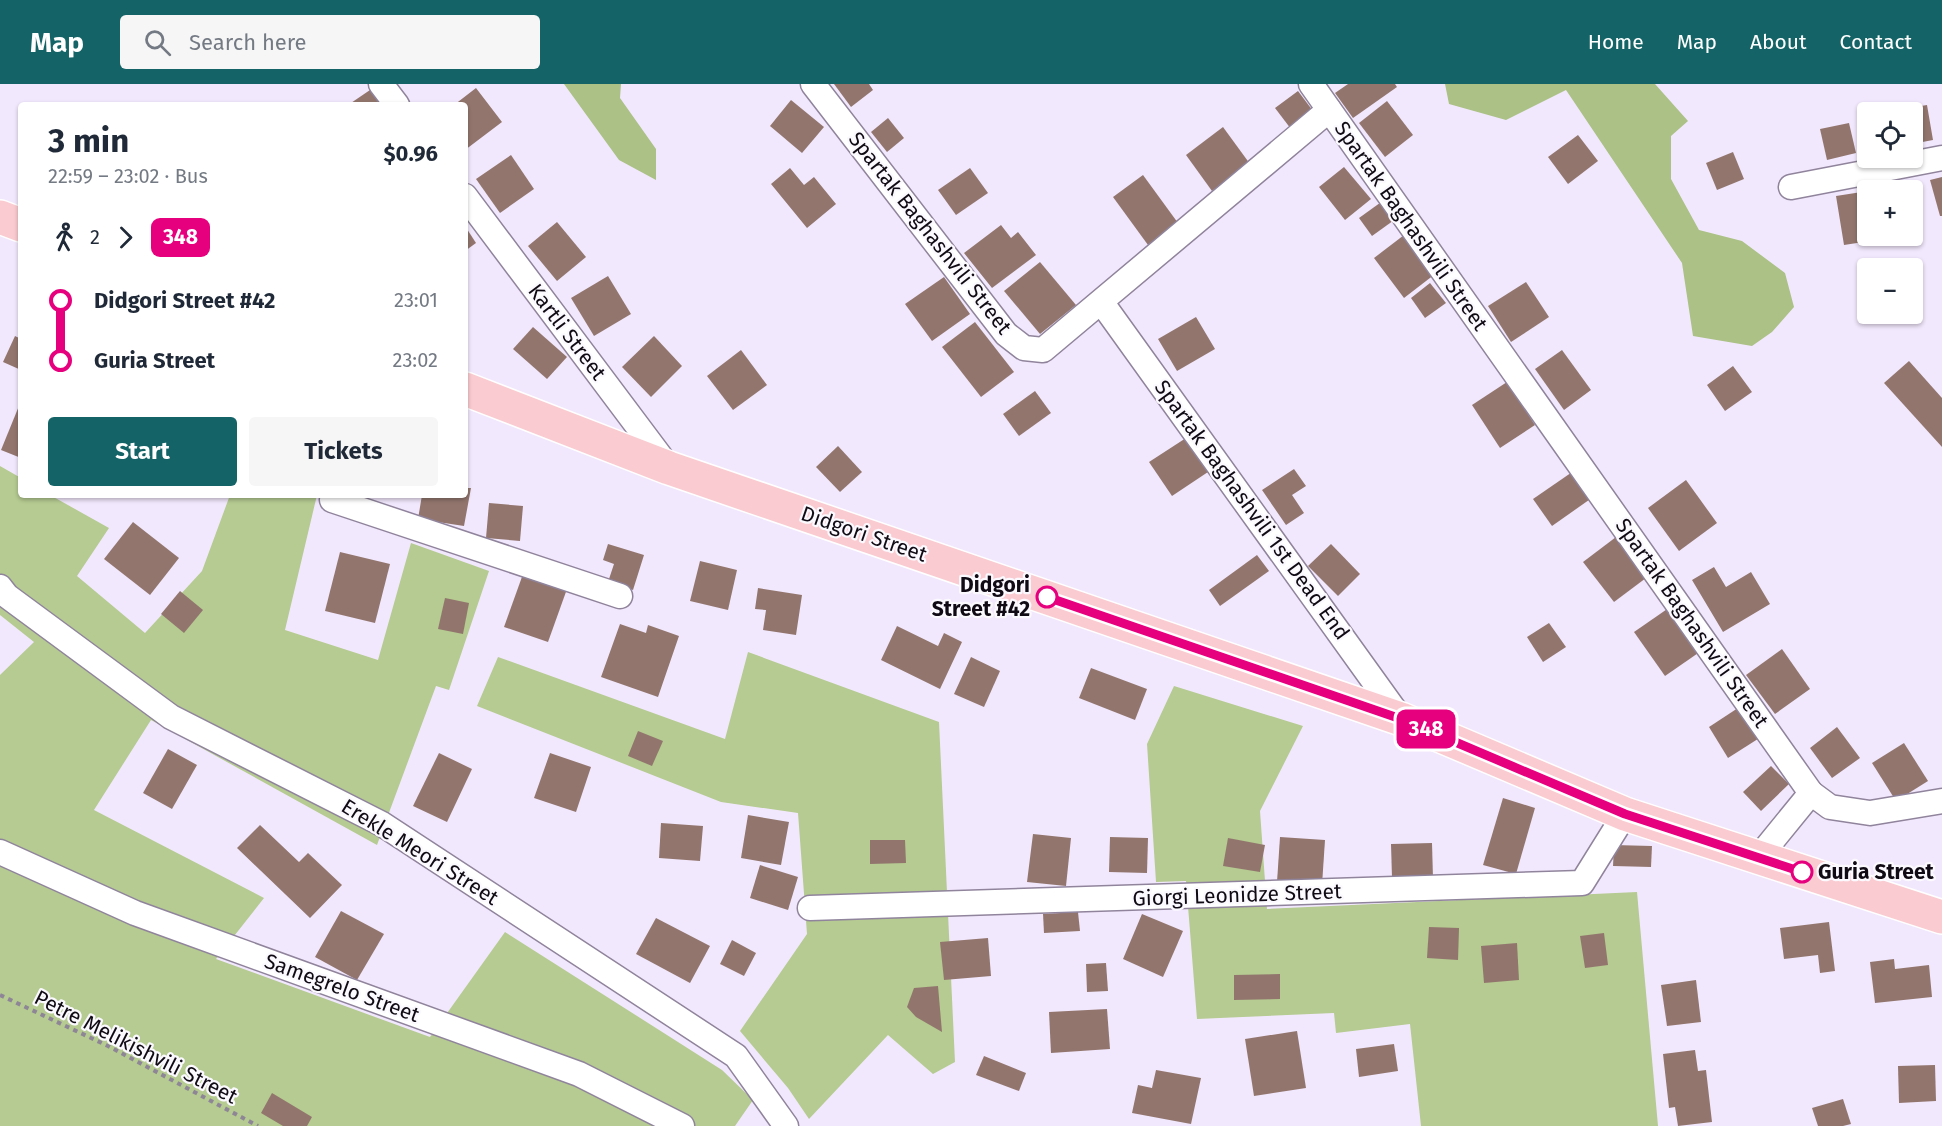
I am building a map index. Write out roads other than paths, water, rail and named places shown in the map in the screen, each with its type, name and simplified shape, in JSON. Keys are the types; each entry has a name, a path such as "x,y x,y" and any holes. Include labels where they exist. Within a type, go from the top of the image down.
{"highway":[{"path":"0,217 18,224"},
{"name":"Didgori Street","path":"468,389 669,468 1401,719 1625,814 1942,917"}],"street":[{"path":"381,84 395,102"},
{"name":"Spartak Baghashvili Street","path":"813,84 1006,334 1024,348 1043,350 1102,303 1329,110 1811,793"},
{"path":"1311,84 1329,110"},
{"path":"1791,187 1942,158"},
{"name":"Kartli Street","path":"468,200 669,468"},
{"name":"Spartak Baghashvili 1st Dead End","path":"1102,303 1401,719"},
{"path":"330,498 620,596"},
{"name":"Erekle Meori Street","path":"0,587 7,596 171,717 382,824 736,1056 786,1126"},
{"path":"1758,858 1811,793 1830,807 1870,813 1942,801"},
{"name":"Giorgi Leonidze Street","path":"810,908 1582,883 1625,814"},
{"name":"Samegrelo Street","path":"0,852 135,912 579,1074 682,1126"}],"place":[{"name":"Didgori Street #42","path":"1047,597"},
{"name":"Guria Street","path":"1802,872"}]}
